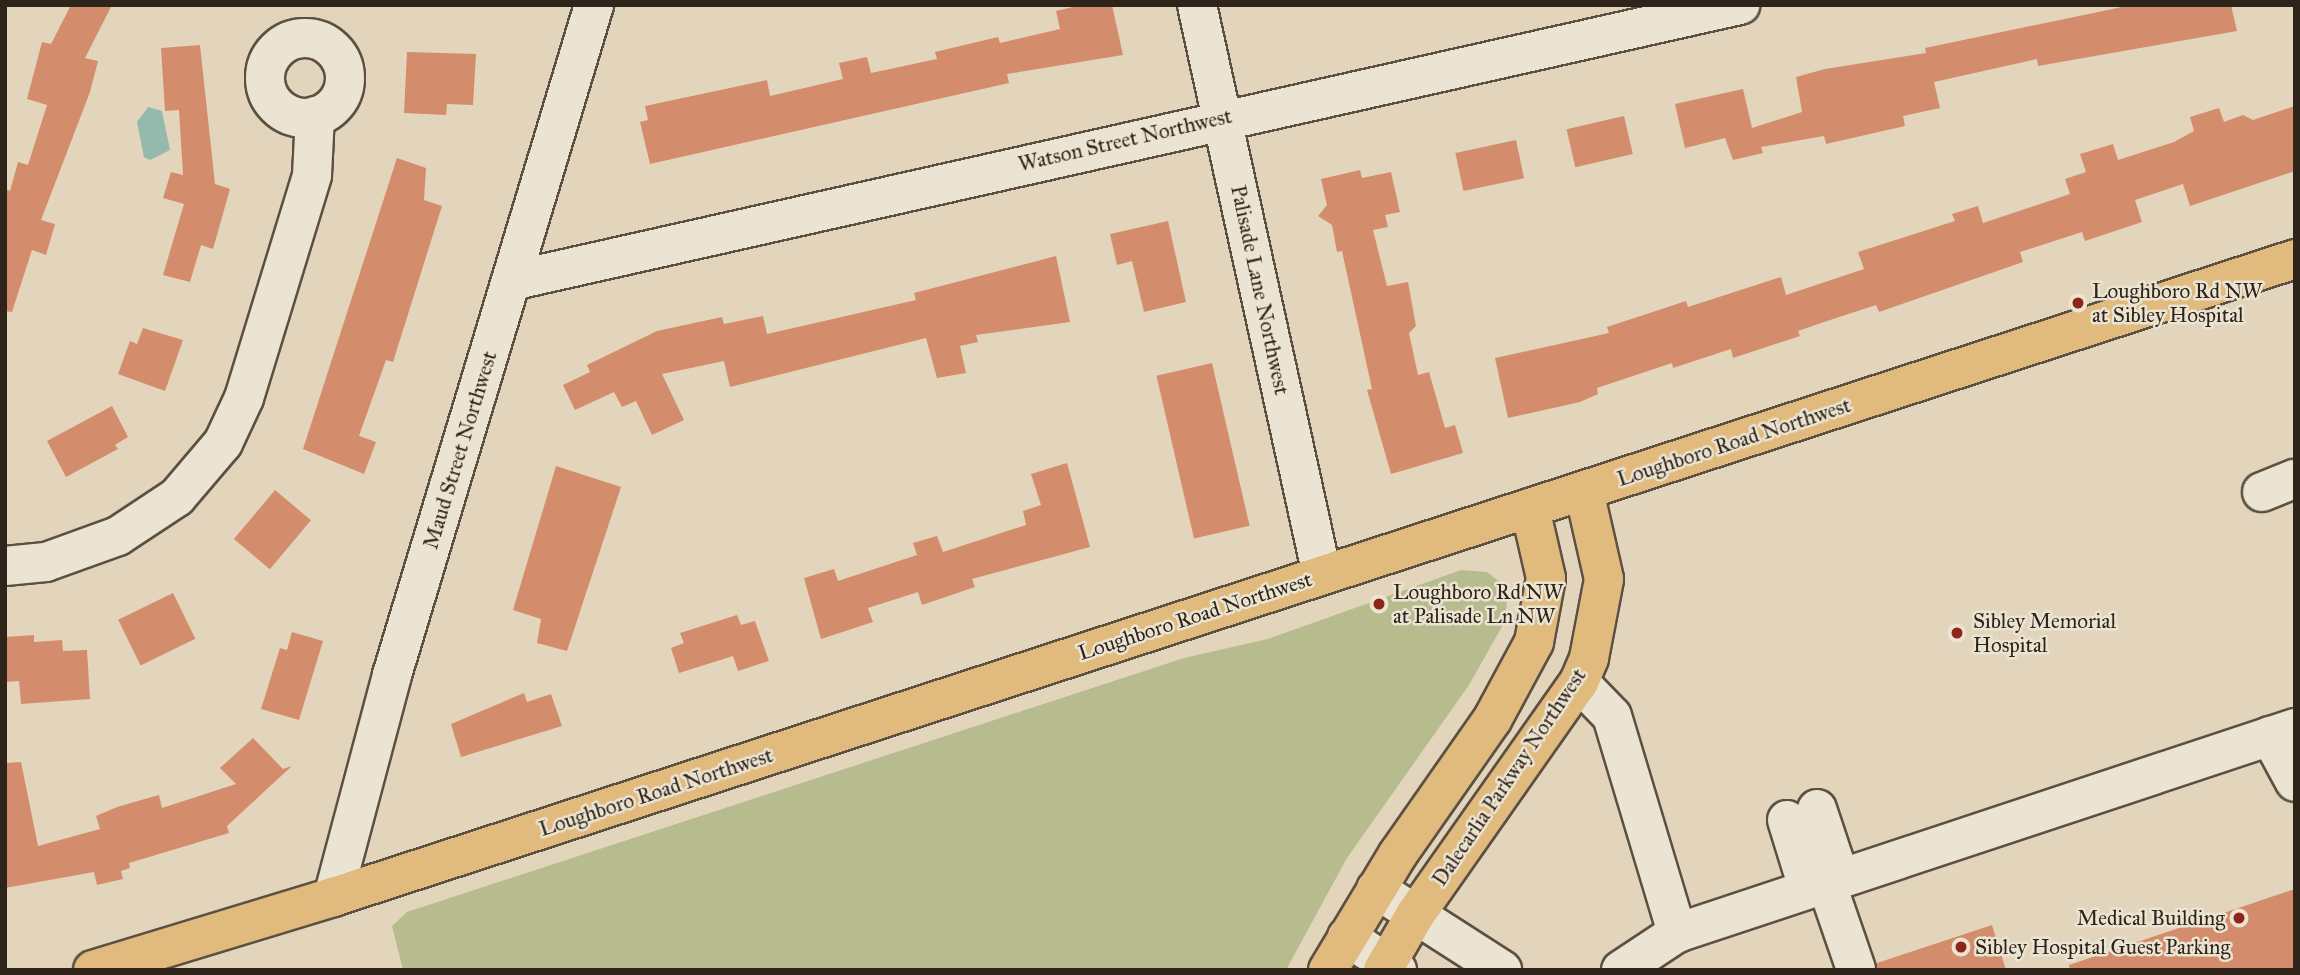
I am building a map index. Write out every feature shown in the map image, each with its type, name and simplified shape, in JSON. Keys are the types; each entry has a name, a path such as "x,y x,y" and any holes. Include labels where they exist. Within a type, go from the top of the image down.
{"main road":[{"name":"Loughboro Road Northwest","path":"93,970 333,897 1322,575 2293,264"},
{"name":"Dalecarlia Parkway Northwest","path":"1389,968 1415,915 1578,682 1602,609 1604,579 1584,491"},
{"path":"1328,970 1376,889 1492,720 1534,642 1546,578 1530,508"}],"street":[{"name":"Maud Street Northwest","path":"333,897 392,675 594,5"},
{"name":"Palisade Lane Northwest","path":"1197,5 1322,575"},
{"name":"Watson Street Northwest","path":"511,281 1222,118 1740,5"},
{"path":"5,566 84,551 138,525 183,491 223,443 244,398 312,175 315,116"},
{"path":"1578,682 1612,716 1677,933"},
{"path":"1622,970 1677,933 2282,732 2295,782"},
{"path":"1802,814 1856,970"},
{"path":"1376,889 1502,970"},
{"path":"1347,937 1389,968"}],"green space":[{"path":"1461,570 1487,572 1501,583 1507,602 1504,623 1469,685 1347,858 1286,970 403,970 392,926 407,912 1184,658 1268,639"}],"water":[{"path":"148,107 162,111 170,150 150,160 144,157 137,122"}],"building":[{"path":"71,5 112,5 85,58 98,61 90,92 41,220 55,224 46,255 32,250 12,312 5,311 5,189 10,191 18,162 28,165 47,105 27,99 42,42 51,44"},
{"path":"1081,5 1112,5 1123,55 1007,74 1009,83 650,164 640,122 648,120 645,106 767,80 770,96 843,79 839,63 867,57 871,73 937,59 935,52 998,37 1000,43 1060,29 1056,11"},
{"path":"2231,5 2237,31 2038,66 2037,59 1934,82 1940,108 1903,116 1905,126 1826,144 1824,136 1761,147 1763,153 1733,160 1725,138 1685,148 1675,104 1743,89 1752,128 1802,112 1796,77 1825,69 1926,53 1925,48 2122,7"},
{"path":"200,45 215,184 230,189 213,249 201,245 190,282 163,275 184,204 163,198 171,172 183,175 179,110 165,111 161,48"},
{"path":"407,52 476,54 473,105 447,104 446,115 404,113"},
{"path":"2295,106 2295,171 2190,206 2183,184 2135,200 2142,222 2085,241 2082,232 2020,252 2023,262 1879,312 1876,305 1827,321 1798,331 1800,336 1733,358 1731,349 1673,368 1672,363 1597,388 1598,394 1580,402 1508,418 1495,358 1609,333 1607,327 1686,301 1688,307 1781,277 1786,295 1864,269 1858,252 1955,221 1952,214 1978,206 1983,223 2070,194 2065,179 2086,172 2080,154 2113,144 2118,160 2174,142 2194,131 2190,117 2219,108 2224,122 2243,115 2253,120"},
{"path":"1624,116 1633,154 1575,167 1567,129"},
{"path":"1516,140 1524,178 1463,191 1455,153"},
{"path":"397,158 426,168 424,200 442,206 393,362 386,360 359,436 376,442 364,474 303,449"},
{"path":"1360,170 1362,178 1391,172 1400,212 1385,215 1388,227 1373,230 1387,286 1408,282 1416,326 1409,333 1418,375 1429,372 1445,428 1455,425 1463,453 1391,474 1367,390 1372,389 1342,251 1337,252 1332,225 1318,216 1327,205 1321,179"},
{"path":"1168,221 1186,302 1144,312 1132,261 1117,265 1110,234"},
{"path":"1056,256 1070,322 976,335 978,342 960,346 966,373 937,378 926,338 730,387 724,361 662,374 684,420 652,435 636,401 622,407 614,392 575,410 563,385 590,372 587,365 657,331 722,317 724,324 763,316 767,334 916,300 914,293"},
{"path":"143,328 183,340 165,391 118,374 130,341 137,344"},
{"path":"1212,363 1250,526 1194,539 1156,376"},
{"path":"112,406 128,437 115,445 118,449 66,477 47,441"},
{"path":"1067,463 1090,547 972,579 975,587 922,605 918,592 868,608 873,622 821,639 804,578 834,569 838,581 917,555 913,543 937,536 943,552 1026,525 1023,511 1041,505 1031,474"},
{"path":"556,466 621,487 567,651 537,643 541,619 513,610"},
{"path":"275,490 311,520 270,569 234,539"},
{"path":"173,593 195,639 141,666 118,620"},
{"path":"737,615 741,625 755,621 769,661 738,671 733,656 679,673 671,648 684,643 680,633"},
{"path":"292,632 323,641 299,720 261,709 280,648 287,650"},
{"path":"34,635 34,642 62,640 63,651 87,650 90,699 21,704 19,681 5,682 5,637"},
{"path":"524,693 527,702 551,694 562,726 461,757 451,724"},
{"path":"253,738 283,769 292,766 227,826 229,833 129,863 130,868 121,871 123,879 97,885 94,872 5,888 5,763 21,762 38,846 100,829 96,816 117,807 159,795 162,808 236,784 220,768"},
{"name":"Medical Building","path":"2295,889 2295,970 2070,970 2069,965"},
{"name":"Sibley Hospital Guest Parking","path":"1992,925 2006,970 1877,970 1877,963"}],"place":[{"name":"Loughboro Rd NW at Sibley Hospital","path":"2078,303"},
{"name":"Loughboro Rd NW at Palisade Ln NW","path":"1379,604"},
{"name":"Sibley Memorial Hospital","path":"1957,633"},
{"name":"Medical Building","path":"2239,918"},
{"name":"Sibley Hospital Guest Parking","path":"1961,947"}]}
